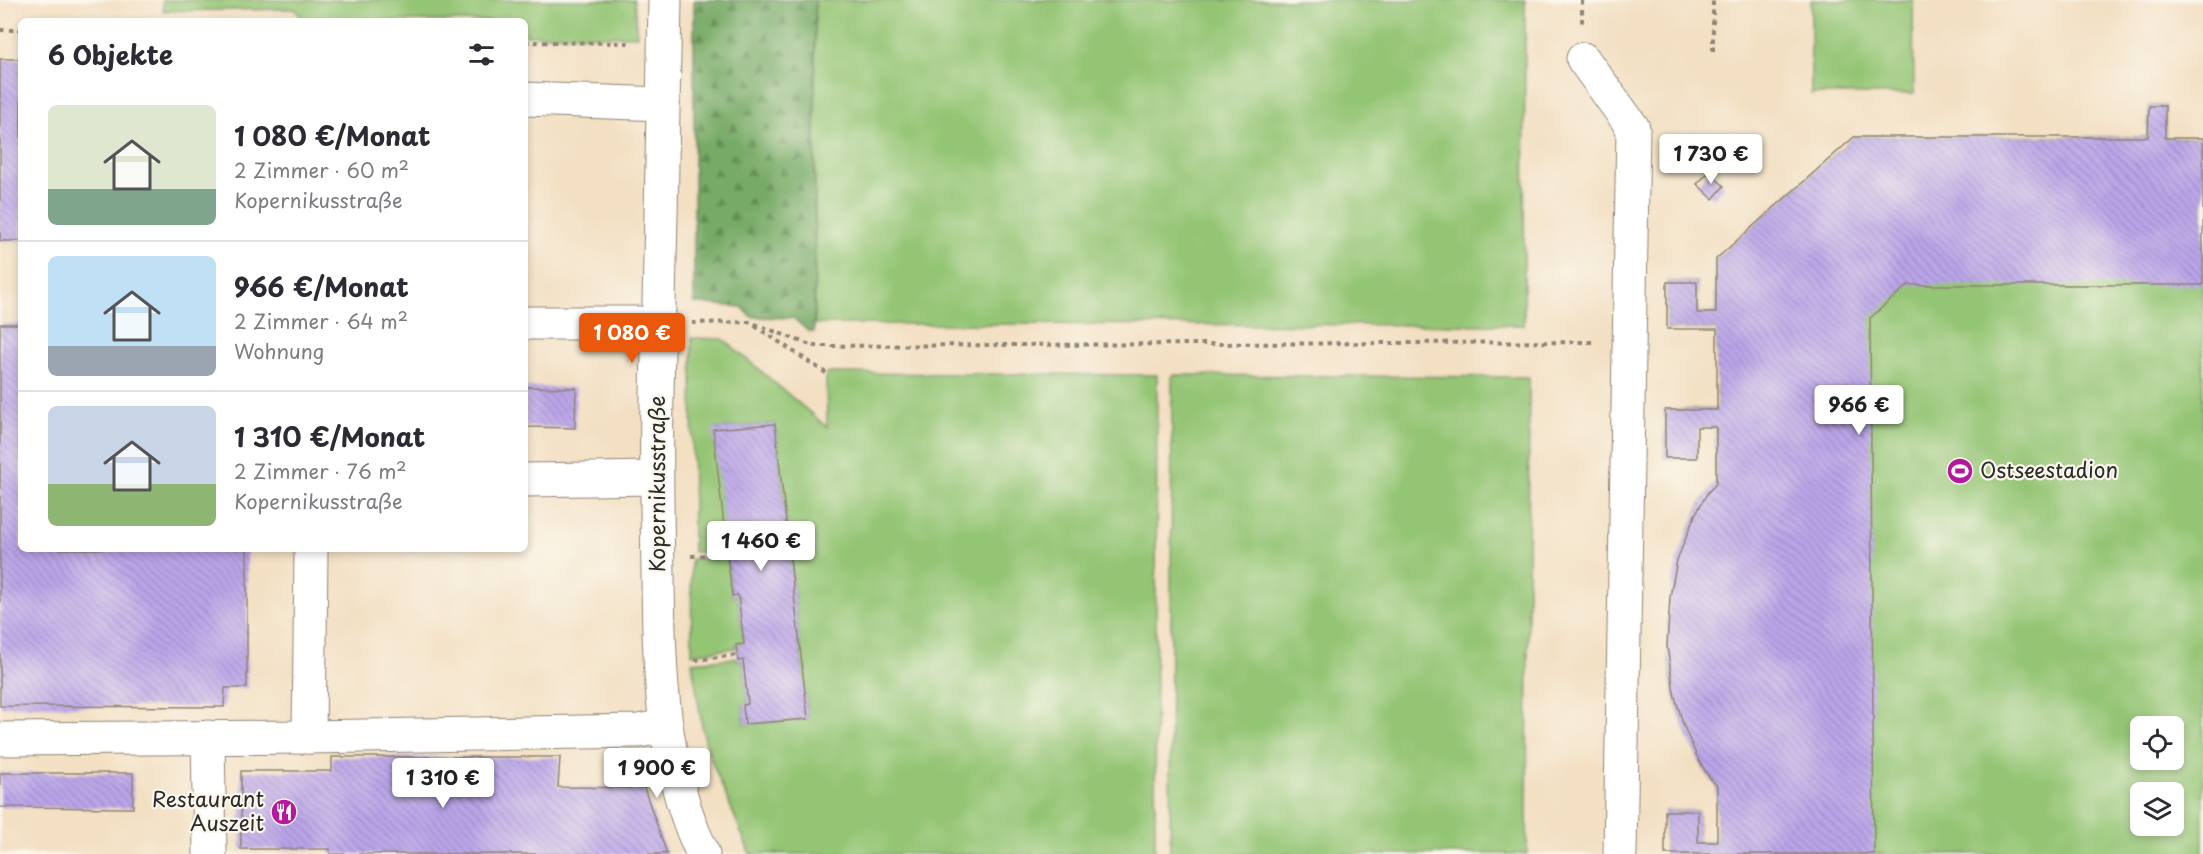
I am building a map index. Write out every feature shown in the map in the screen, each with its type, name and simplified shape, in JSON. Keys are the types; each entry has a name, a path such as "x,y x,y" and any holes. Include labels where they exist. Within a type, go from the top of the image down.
{"street":[{"name":"Kopernikusstraße","path":"665,0 656,478 659,663 665,726 694,836 703,854"},
{"path":"1582,59 1633,128 1620,854"},
{"path":"528,99 663,104"},
{"path":"528,323 659,323"},
{"path":"528,480 656,478"},
{"path":"309,737 311,552"},
{"path":"0,739 639,732 665,726"},
{"path":"208,737 210,854"}],"path":[{"path":"1713,0 1713,51"},
{"path":"0,30 18,30"},
{"path":"528,42 664,44"},
{"path":"750,322 826,373"},
{"path":"659,323 750,322 813,346 1517,341 1629,343"}],"green space":[{"path":"163,0 634,0 637,36 528,35 528,18 302,18 295,9 163,11"},
{"path":"694,0 815,0 814,332 809,332 793,318 752,317 742,307 694,303"},
{"path":"815,0 1525,0 1524,325 815,324"},
{"path":"1811,0 1913,0 1914,94 1811,94"},
{"name":"Ostseestadion","path":"2149,106 2165,106 2165,138 2203,138 2203,854 1665,854 1665,811 1698,811 1698,842 1717,842 1717,786 1698,757 1680,713 1669,661 1668,635 1669,609 1680,556 1700,506 1716,484 1716,427 1697,427 1697,458 1665,458 1665,410 1717,409 1717,329 1667,329 1667,282 1697,282 1697,313 1716,313 1716,259 1854,137 2148,137"},
{"path":"692,338 723,339 827,427 826,373 1157,375 1155,854 750,854 710,757 703,732 692,662 736,658 738,661 743,660 748,704 743,705 745,724 808,719 775,424 714,429 727,550 693,552"},
{"path":"1172,375 1529,377 1527,854 1170,854"},
{"path":"727,558 732,596 738,595 744,644 736,645 736,648 692,654 691,559"}],"building":[{"path":"0,59 18,59 18,241 0,241"},
{"path":"2149,106 2165,106 2165,138 2203,138 2203,285 1908,285 1870,318 1874,854 1665,854 1665,811 1698,811 1698,842 1717,842 1717,786 1699,761 1684,727 1674,693 1667,646 1670,597 1677,560 1695,515 1708,492 1716,484 1716,427 1697,427 1697,458 1665,458 1665,410 1717,410 1717,329 1667,329 1667,282 1697,282 1697,313 1716,313 1716,259 1854,137 2148,137"},
{"path":"1709,172 1724,186 1713,199 1697,184"},
{"path":"0,324 18,324 18,552 247,552 247,688 225,688 224,707 0,706"},
{"path":"528,387 576,388 575,428 528,427"},
{"path":"775,424 808,719 745,724 743,705 748,704 743,660 738,661 736,645 744,644 738,595 732,596 713,429"},
{"path":"332,757 560,757 558,787 644,788 667,854 330,854 330,849 241,849 241,771 332,771"},
{"path":"0,773 133,773 133,808 0,807"}],"place":[{"name":"Ostseestadion","path":"1960,471"},
{"name":"Restaurant Auszeit","path":"284,812"}]}
